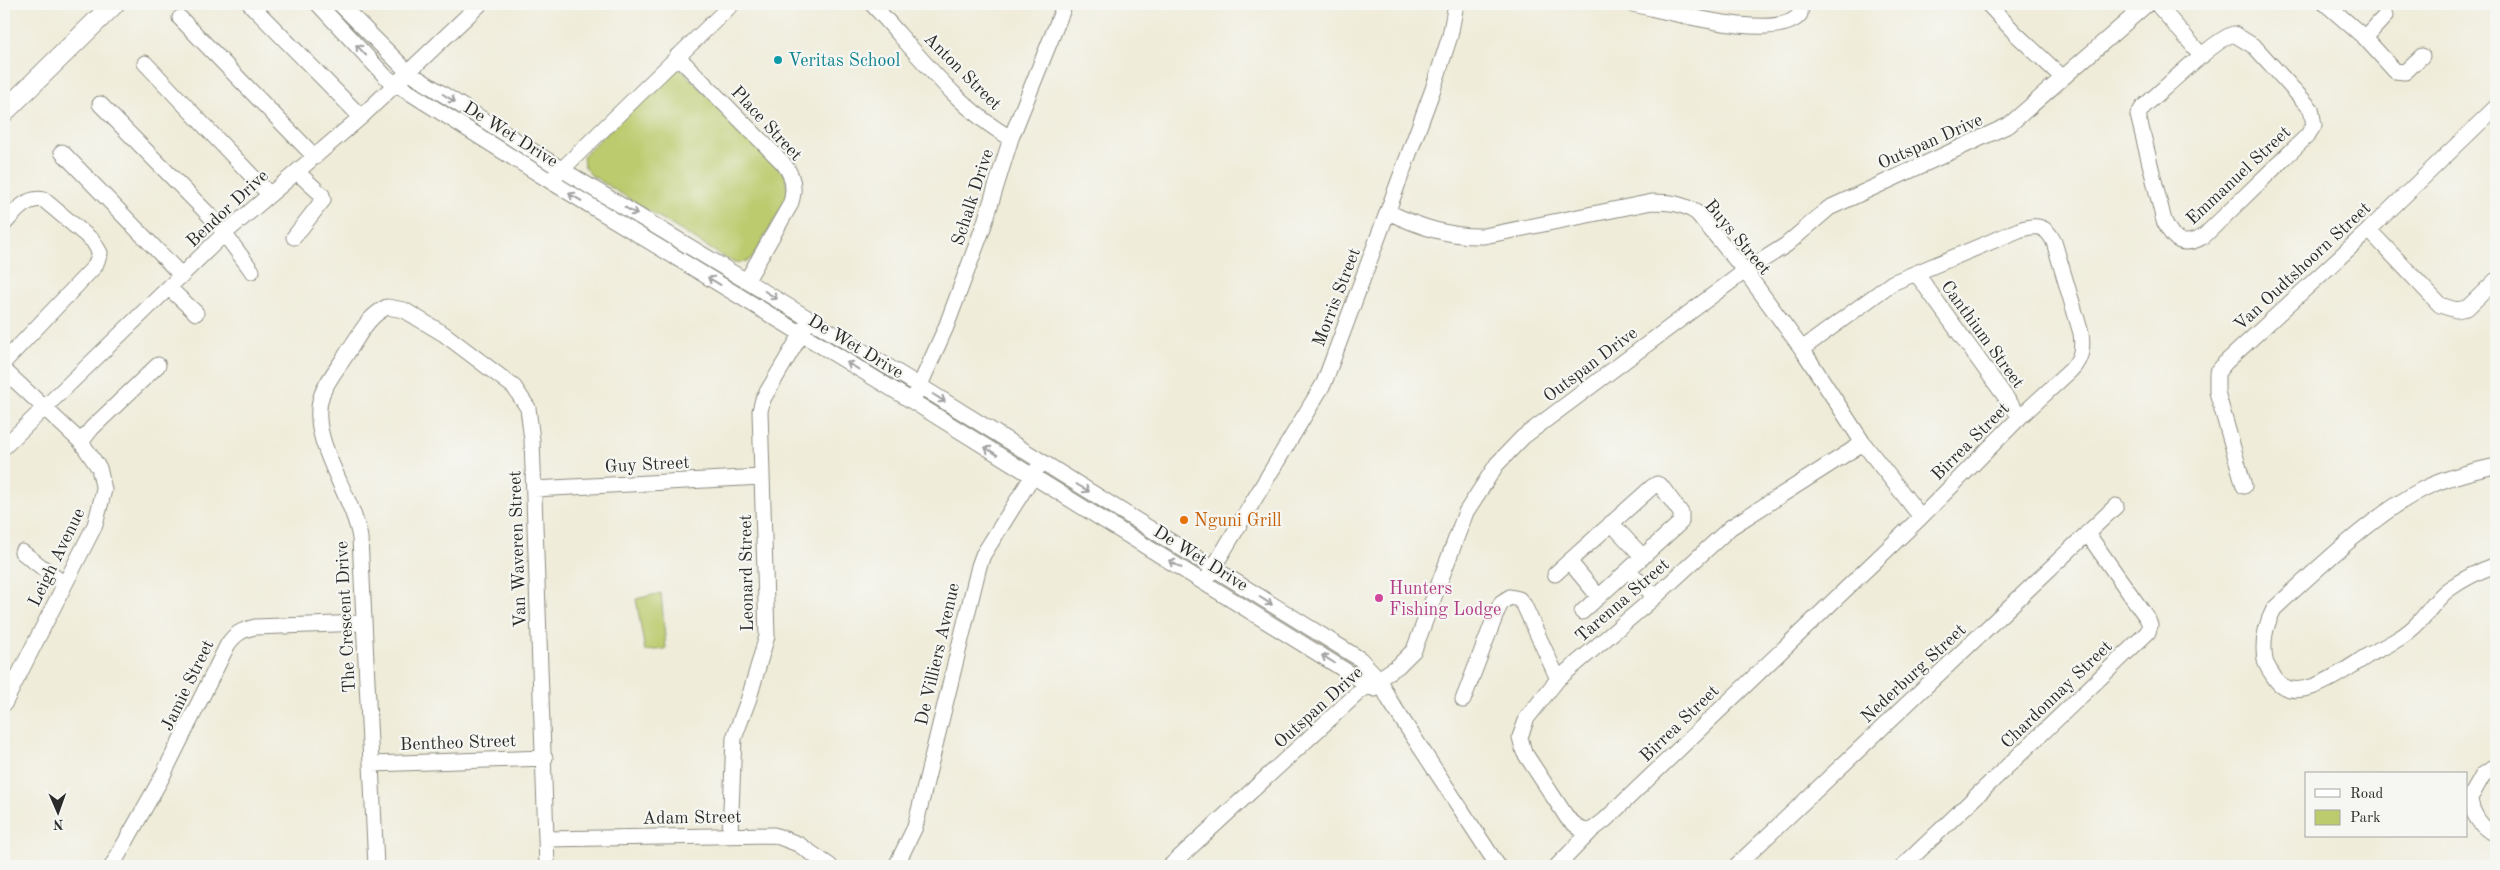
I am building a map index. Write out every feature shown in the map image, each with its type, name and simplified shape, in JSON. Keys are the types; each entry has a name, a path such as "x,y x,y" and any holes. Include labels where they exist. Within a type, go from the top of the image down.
{"main road":[{"path":"4,94 96,4"},
{"path":"4,112 114,4"}],"street":[{"path":"250,4 361,117"},
{"name":"De Wet Drive","path":"318,4 385,76 396,84 550,181 912,401 1032,478 1374,681"},
{"name":"De Wet Drive","path":"340,4 408,72 561,169 920,386 1360,659 1390,701 1498,866"},
{"name":"Bendor Drive","path":"4,447 174,292 182,276 225,233 361,117 480,4"},
{"path":"550,181 676,56 732,4"},
{"name":"Anton Street","path":"872,4 971,111 994,129 1011,138"},
{"name":"Schalk Drive","path":"912,401 946,328 980,237 1011,138 1065,4"},
{"name":"Morris Street","path":"1205,582 1258,490 1324,383 1388,212 1447,45 1456,4"},
{"path":"1632,4 1758,27 1788,24 1800,14 1801,4"},
{"path":"1988,4 2016,34 2062,77"},
{"name":"Outspan Drive","path":"1170,866 1374,681 1405,660 1418,644 1466,512 1497,464 1531,431 1745,272 1786,244 1839,202 2009,126 2062,77 2147,4"},
{"path":"2157,4 2202,56"},
{"path":"2328,4 2398,72 2405,72 2422,56"},
{"path":"2365,38 2385,16"},
{"path":"180,18 315,157"},
{"name":"Emmanuel Street","path":"2238,34 2255,47 2311,109 2314,120 2307,136 2204,236 2186,243 2180,242 2173,236 2164,221 2137,119 2143,107 2202,56 2226,36 2238,34"},
{"name":"Place Street","path":"676,56 783,163 792,180 794,192 790,205 747,280"},
{"path":"145,63 269,194"},
{"path":"100,104 215,221 225,233 230,244 252,271"},
{"name":"Van Oudtshoorn Street","path":"2244,486 2217,392 2218,373 2224,363 2369,230 2496,107"},
{"path":"62,152 182,276"},
{"path":"294,237 323,200 322,195 297,172"},
{"path":"4,224 30,200 37,198 44,200 93,241 100,253 95,266 4,362"},
{"name":"Buys Street","path":"1388,212 1441,233 1462,236 1484,236 1652,202 1675,202 1697,213 1745,272 1802,349 1863,443 1921,517"},
{"name":"Birrea Street","path":"1557,866 1588,831 1613,813 1921,517 2020,417 2071,370 2078,363 2083,347 2081,333 2049,232 2043,227 2030,226 1916,272 1880,290 1802,349"},
{"path":"2369,230 2434,300 2449,309 2467,308 2496,280"},
{"name":"Canthium Street","path":"1916,272 2020,417"},
{"path":"174,292 196,313"},
{"name":"Van Waveren Street","path":"388,307 404,310 444,334 514,387 524,398 530,419 545,758 547,866"},
{"name":"The Crescent Drive","path":"376,866 358,531 323,442 318,412 326,386 370,318 388,307"},
{"name":"Leonard Street","path":"730,834 734,738 749,698 767,636 760,411 764,399 810,320"},
{"path":"81,442 92,428 158,365"},
{"name":"Leigh Avenue","path":"4,370 81,442 99,468 104,490 95,525 4,704"},
{"name":"Tarenna Street","path":"1588,831 1568,819 1524,752 1520,737 1527,718 1558,680 1655,597 1740,520 1863,443"},
{"name":"De Villiers Avenue","path":"896,866 909,844 917,821 979,566 1042,462"},
{"path":"2496,466 2474,471 2424,489 2392,508 2366,528 2274,609 2266,624 2263,643 2266,663 2278,683 2288,688 2298,690 2318,685 2397,641 2418,623 2438,598 2448,589 2481,570 2496,566"},
{"name":"Guy Street","path":"534,489 762,477"},
{"path":"1555,574 1652,487 1657,484 1662,486 1682,517 1681,522 1582,612"},
{"name":"Nederburg Street","path":"1736,866 2116,506"},
{"path":"1612,523 1643,557"},
{"name":"Chardonnay Street","path":"1903,866 2148,632 2150,625 2147,618 2087,533"},
{"path":"22,552 64,584"},
{"path":"1569,561 1599,597"},
{"path":"1628,570 1655,597"},
{"path":"1462,700 1498,609 1502,602 1510,597 1519,599 1524,605 1558,680"},
{"name":"Jamie Street","path":"112,866 136,826 228,644 235,635 242,630 255,627 363,623"},
{"name":"Bentheo Street","path":"372,764 545,758"},
{"path":"2496,766 2483,775 2470,798 2473,811 2484,827 2496,833"},
{"name":"Adam Street","path":"547,839 730,834 774,835 808,850 830,866"}],"green space":[{"path":"674,68 681,69 785,175 788,197 752,258 745,262 736,262 725,258 591,175 584,166 583,156"},
{"path":"661,593 666,649 645,651 636,599"}],"place":[{"name":"Veritas School","path":"778,60"},
{"name":"Nguni Grill","path":"1184,520"},
{"name":"Hunters Fishing Lodge","path":"1379,598"}]}
